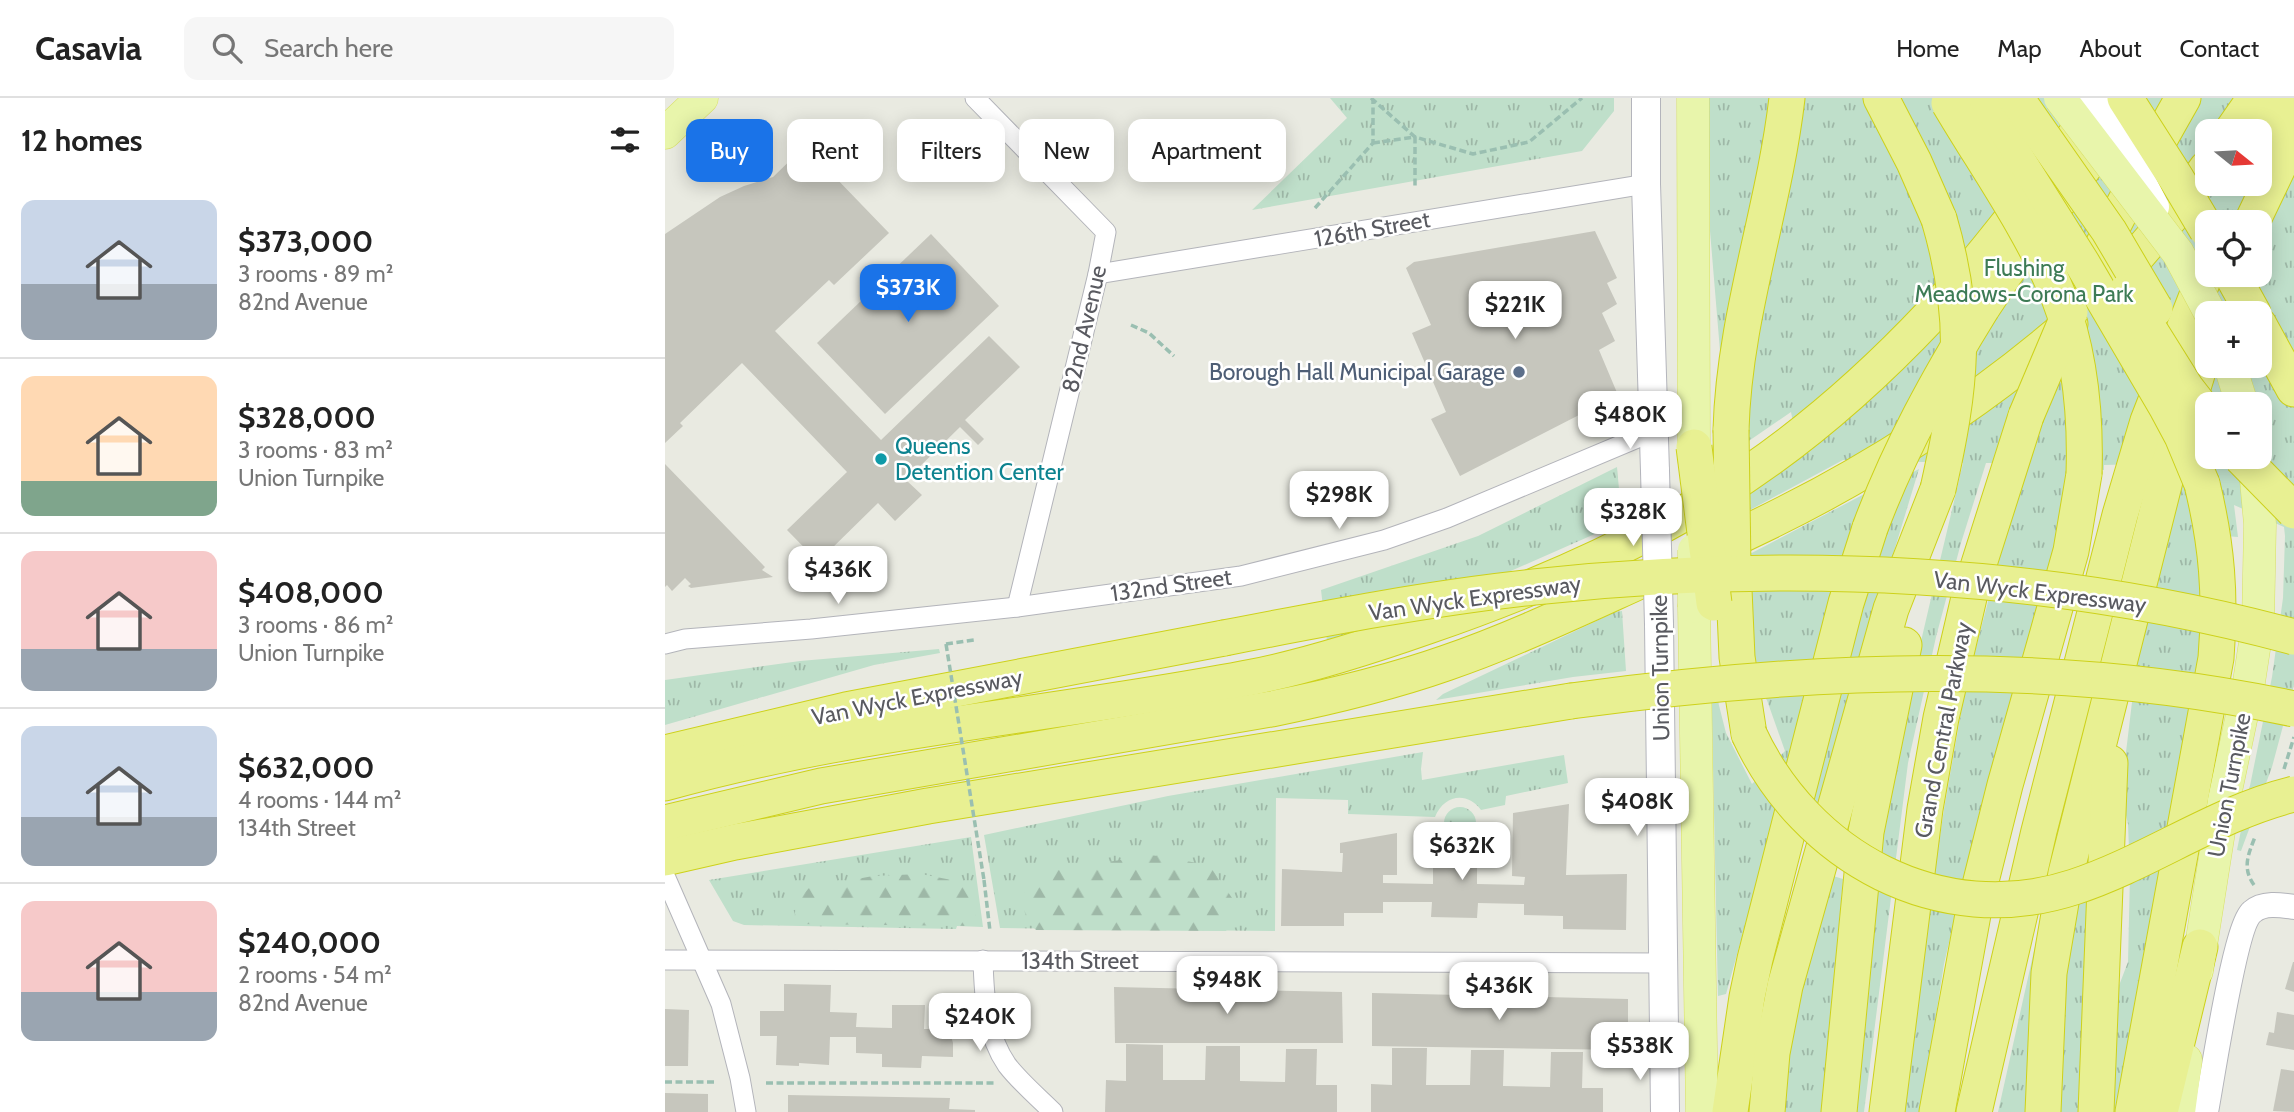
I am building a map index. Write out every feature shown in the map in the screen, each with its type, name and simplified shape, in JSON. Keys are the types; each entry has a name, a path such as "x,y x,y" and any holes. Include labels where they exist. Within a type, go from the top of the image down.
{"highway":[{"path":"1749,734 1737,657 1731,401 1738,347 1780,146 1787,98"},
{"path":"1839,1112 1866,832 1882,743 1954,418 1960,361 1957,301 1939,219 1881,98"},
{"path":"2016,98 2115,241 2200,392"},
{"path":"665,783 760,760 834,746 1178,691 1292,669 1462,614 1513,595 1595,558 1710,498 1776,453 1853,390 1929,316 1991,247 2103,98"},
{"path":"2125,98 2195,210"},
{"path":"1730,1112 1742,1033 1766,914 1846,603 1870,528 1922,410 1982,308 2136,98"},
{"name":"Grand Central Parkway","path":"1887,1112 1925,808 1941,718 1971,589 2027,416 2055,344 2135,183 2183,98"},
{"path":"2240,119 2255,98"},
{"path":"2272,134 2291,98"},
{"path":"1965,99 2041,172 2103,259 2195,400"},
{"path":"1937,1112 1974,909 2005,785 2071,551 2084,474 2085,444 2081,388 2069,328 2058,295 1965,99"},
{"path":"1965,99 2004,139 2082,263 2167,408 2202,484 2215,542 2220,604 2216,658 2133,1112"},
{"path":"2258,210 2294,134"},
{"path":"665,823 821,786 1271,709 1343,694 1447,663 1525,633 1818,498 1940,424 2011,372 2106,291 2167,221 2195,184"},
{"path":"1974,1112 2039,831 2127,491 2192,261"},
{"path":"2272,349 2294,389"},
{"path":"2043,1112 2046,1006 2054,938 2074,837 2169,465 2196,378"},
{"path":"1694,447 1704,605 1730,694 1770,775 1789,800 1834,844 1853,858 1923,889 1966,898 2006,900 2074,887 2125,866 2233,814 2294,794"},
{"path":"2253,469 2294,511"},
{"path":"1767,1112 1773,1041 1785,986 1891,609 1938,489"},
{"name":"Van Wyck Expressway","path":"665,753 846,710 1393,607 1534,587 1668,576 1796,573 1921,577 2045,590 2165,608 2294,637"},
{"path":"2097,1112 2107,799 2124,642"},
{"path":"665,858 927,806 1654,689 1888,672 1964,672 2123,683 2294,709"},
{"path":"2160,1112 2200,947"},
{"path":"1742,1033 1743,1112"}],"main road":[{"path":"665,133 702,98"},
{"name":"Union Turnpike","path":"1646,98 1646,184 1659,624 1665,1112"},
{"path":"1691,98 1694,447"},
{"path":"2060,98 2192,261"},
{"path":"2094,98 2192,261 2206,301"},
{"name":"Union Turnpike","path":"2179,1112 2200,947 2224,800 2249,682 2258,624 2260,524 2254,469"},
{"name":"Union Turnpike","path":"1702,1112 1704,605"}],"street":[{"name":"82nd Avenue","path":"975,98 1105,232 1098,274 1017,607"},
{"name":"126th Street","path":"1098,274 1646,184"},
{"name":"132nd Street","path":"665,644 685,639 1017,607 1241,576 1384,540 1447,518 1654,430"},
{"path":"665,876 721,1004 746,1112"},
{"path":"2206,1112 2244,922 2258,907 2294,907"},
{"name":"134th Street","path":"665,960 1663,963"},
{"path":"983,960 985,1004 993,1033 1007,1064 1053,1112"}],"path":[{"path":"1315,208 1373,143 1415,137 1473,154 1529,142 1582,98"},
{"path":"1372,99 1415,137 1415,189"},
{"path":"1372,99 1373,143"},
{"path":"1131,325 1149,333 1174,356"},
{"path":"974,640 946,644 991,931"},
{"path":"665,1082 715,1082"},
{"path":"766,1083 998,1083"}],"green space":[{"path":"1330,98 1614,98 1614,111 1582,151 1252,210 1281,182 1286,182 1286,177 1347,118"},
{"path":"1708,98 1771,98 1722,375 1710,231"},
{"name":"Flushing Meadows-Corona Park","path":"1779,98 2294,98 2294,685 2272,767 2241,851 2237,850 2272,677 2283,598 2285,536 2284,527 2234,505 2238,537 2225,536 2205,662 2119,1112 2111,1112 2115,996 2128,962 2130,874 2128,824 2121,794 2138,652 2142,464 2104,465 2104,470 2068,468 2060,529 1980,810 1944,964 1921,1112 1905,1112 1927,924 1965,690 2010,517 2027,463 1986,463 1936,637 1908,763 1864,1112 1851,1112 1871,908 1883,827 1914,670 1963,463 1843,460 1750,510 1745,493 1799,453 1791,412 1740,447"},
{"path":"1617,467 1622,522 1404,618 1327,641 1321,590 1478,536"},
{"path":"1919,469 1813,833 1802,826 1823,733 1901,478"},
{"path":"1872,490 1797,739 1726,994 1718,996 1711,674 1726,733 1752,784 1785,751 1763,689 1748,628 1744,557"},
{"path":"1622,611 1626,671 1436,700 1443,694"},
{"path":"939,649 940,653 874,665 665,725 665,680 800,661"},
{"path":"1423,752 1422,780 1564,755 1568,783 1506,796 1505,805 1481,810 1469,800 1456,798 1444,804 1435,817 1348,814 1348,800 1276,798 1275,931 1000,928 984,835 1168,796"},
{"path":"1460,807 1471,812 1476,823 1471,834 1460,839 1449,834 1444,823 1449,812"},
{"path":"971,837 983,927 957,926 956,929 744,925 733,921 709,880"},
{"path":"1151,855 1209,865 1237,905 1226,931 1036,930 1027,920 1021,899 1034,874"},
{"path":"2092,856 2083,1112 2056,1112 2057,1018 2081,857"},
{"path":"921,874 972,884 977,926 794,924 796,902 809,888 873,876"},
{"path":"1830,875 1843,879 1823,1112 1781,1112 1780,1080"},
{"path":"2044,906 2030,1112 1998,1112"}],"building":[{"path":"787,163 787,182 840,182 889,233 834,285 829,280 775,331 881,440 989,336 1020,367 965,420 984,439 978,445 960,427 906,480 922,495 895,521 878,503 825,555 844,574 837,581 787,530 847,472 742,363 680,423 683,426 665,443 665,234 720,197 757,182 773,182 773,177"},
{"name":"Borough Hall Municipal Garage","path":"1595,231 1617,278 1607,283 1617,304 1602,313 1615,341 1599,350 1618,395 1460,476 1431,419 1446,412 1412,333 1431,325 1406,268 1414,262"},
{"path":"931,234 999,306 885,414 817,343"},
{"path":"665,464 765,567 762,570 773,577 691,588 685,578 672,591 667,585 665,587"},
{"path":"1569,804 1566,875 1627,874 1626,930 1563,929 1563,916 1524,915 1524,904 1478,903 1477,918 1431,917 1432,902 1383,902 1383,913 1344,913 1344,926 1281,926 1282,869 1342,872 1343,853 1340,853 1340,843 1397,833 1397,875 1383,875 1383,883 1433,884 1433,864 1477,865 1477,884 1524,885 1525,877 1512,876 1513,813"},
{"path":"2294,962 2294,992 2285,989"},
{"path":"784,984 831,985 830,1012 857,1013 856,1027 892,1028 892,1005 925,1005 924,1029 949,1029 953,1057 922,1056 921,1068 882,1067 882,1054 856,1053 856,1037 830,1037 829,1065 776,1065 777,1036 760,1036 760,1011 784,1011"},
{"path":"1114,987 1342,992 1343,1043 1115,1043"},
{"path":"1372,993 1628,999 1628,1050 1372,1046"},
{"path":"665,1009 689,1010 688,1066 665,1066"},
{"path":"2277,1012 2294,1015 2294,1050 2266,1045 2269,1032 2274,1033"},
{"path":"1126,1044 1163,1045 1163,1080 1205,1080 1206,1046 1240,1046 1240,1081 1285,1082 1286,1049 1317,1049 1316,1085 1337,1085 1337,1112 1105,1112 1106,1080 1126,1081"},
{"path":"1392,1048 1427,1048 1426,1085 1470,1085 1471,1050 1504,1050 1503,1086 1550,1087 1551,1052 1583,1052 1582,1088 1603,1088 1603,1112 1371,1112 1371,1084 1392,1085"},
{"path":"2281,1069 2294,1071 2294,1112 2273,1111"},
{"path":"665,1093 708,1094 708,1112 665,1112"},
{"path":"788,1095 950,1098 949,1109 975,1112 788,1112"}],"place":[{"name":"Borough Hall Municipal Garage","path":"1519,372"},
{"name":"Queens Detention Center","path":"881,459"}]}
